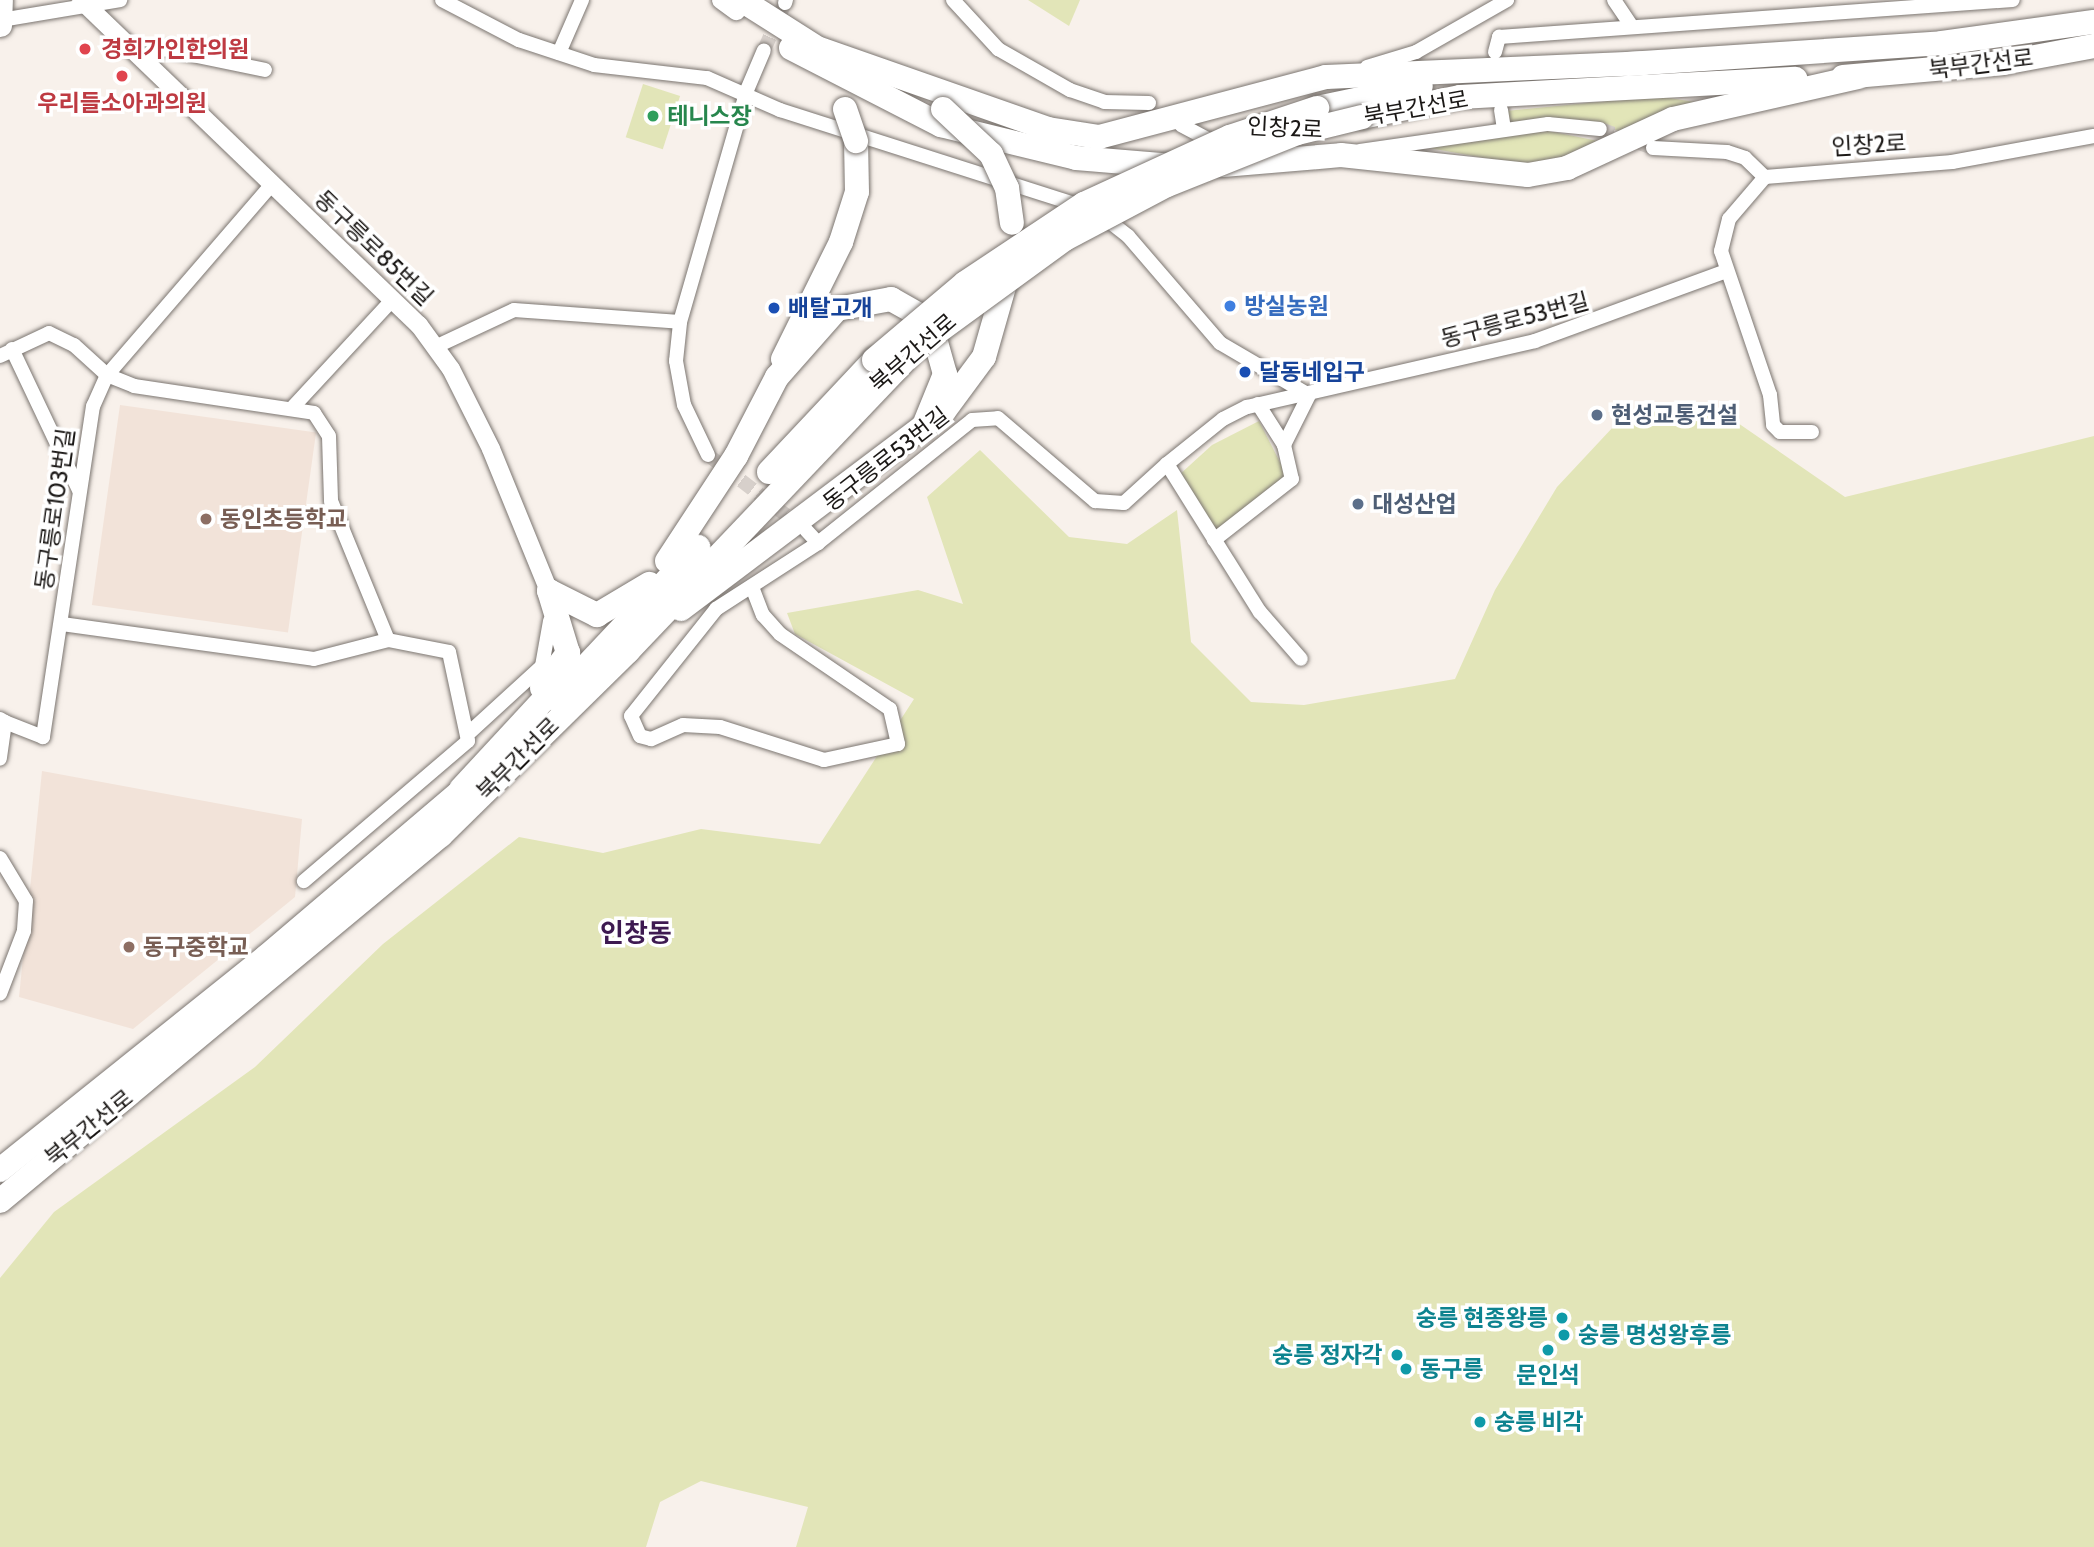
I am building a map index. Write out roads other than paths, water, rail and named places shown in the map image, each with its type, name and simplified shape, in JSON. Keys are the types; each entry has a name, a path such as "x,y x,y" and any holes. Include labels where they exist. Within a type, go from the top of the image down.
{"highway":[{"path":"628,650 757,546 923,428 969,382 987,350 1005,299 1012,223 1007,188 991,154 943,109 816,48 736,3"},
{"path":"515,725 652,582 736,456 841,243 857,192 856,141 845,109 791,48 736,3"},
{"name":"북부간선로","path":"0,1201 441,835 628,650 918,346 1065,239 1167,185 1297,133 1460,97 1600,86 1858,77 2067,52 2093,33"},
{"name":"북부간선로","path":"0,1170 452,800 595,659 874,360 964,283 1084,204 1240,133 1317,108 1463,79 1644,63 2093,33"},
{"path":"791,48 941,125 1020,148 1112,163 1200,167 1341,155 1528,174 1567,168 1673,119 1858,77"},
{"path":"816,48 1048,130 1099,137 1330,77 1644,63"},
{"path":"776,377 837,309 877,298 903,303 930,321 944,354 942,386 923,428"},
{"path":"549,591 597,615 652,582"},
{"path":"452,800 515,725 568,653 549,591"},
{"path":"0,1209 31,1175"}],"street":[{"path":"1,9 120,0"},
{"path":"442,0 559,53 747,90 780,110 1096,211 1128,236 1220,343 1309,395 1284,445"},
{"path":"559,53 582,0"},
{"path":"953,0 998,49 1070,90 1104,102 1149,103"},
{"path":"1330,77 1416,52 1507,0"},
{"path":"1614,0 1631,25"},
{"path":"1495,52 1499,37 1631,25 2013,0"},
{"name":"동구릉로85번길","path":"84,3 393,299 435,347 491,449 549,591"},
{"path":"143,61 163,49 265,70"},
{"path":"708,455 684,405 676,361 680,322 747,90 764,50"},
{"path":"1501,110 1504,128"},
{"name":"인창2로","path":"1181,125 1199,138 1232,148 1341,155 1504,128 1600,129"},
{"name":"인창2로","path":"1765,177 1952,162 2094,136"},
{"path":"1653,148 1727,152 1745,158 1765,177 1722,233 1726,271 1770,395 1775,429 1812,432"},
{"name":"동구릉로103번길","path":"3,721 43,737 93,406 107,375 273,183"},
{"name":"동구릉로53번길","path":"806,530 818,543 972,420 998,418 1095,501 1124,503 1223,419 1263,403 1309,395 1592,325 1695,278 1726,271"},
{"path":"293,407 393,299"},
{"path":"435,347 514,310 680,322"},
{"path":"79,490 6,352 49,333 74,345 107,375 134,387 293,407 314,414 329,436 331,501 388,640"},
{"path":"1214,541 1292,480 1284,445 1263,403 1278,391 1269,373"},
{"path":"1167,464 1260,612 1301,659"},
{"path":"752,587 763,615 780,634 890,709 898,744 824,760 720,727 683,725 651,739 640,736 632,707 716,609 818,543"},
{"path":"304,881 455,753 470,732 542,666 551,641 549,591"},
{"path":"62,624 314,659 388,640 449,652 470,732"},
{"path":"0,759 3,721"},
{"path":"0,858 26,901 24,931 0,994"}],"tunnel":[{"path":"764,50 785,3"},
{"path":"1600,129 1653,148"},
{"path":"708,455 799,525"}],"place":[{"name":"경희가인한의원","path":"85,49"},
{"name":"우리들소아과의원","path":"122,76"},
{"name":"테니스장","path":"653,116"},
{"name":"방실농원","path":"1230,306"},
{"name":"배탈고개","path":"774,308"},
{"name":"달동네입구","path":"1245,372"},
{"name":"현성교통건설","path":"1597,415"},
{"name":"대성산업","path":"1358,504"},
{"name":"동인초등학교","path":"206,519"},
{"name":"동구중학교","path":"129,947"},
{"name":"숭릉 현종왕릉","path":"1562,1318"},
{"name":"숭릉 명성왕후릉","path":"1564,1335"},
{"name":"문인석","path":"1548,1350"},
{"name":"숭릉 정자각","path":"1397,1355"},
{"name":"동구릉","path":"1406,1369"},
{"name":"숭릉 비각","path":"1480,1422"}],"district":[{"name":"인창동","path":"636,934"}]}
